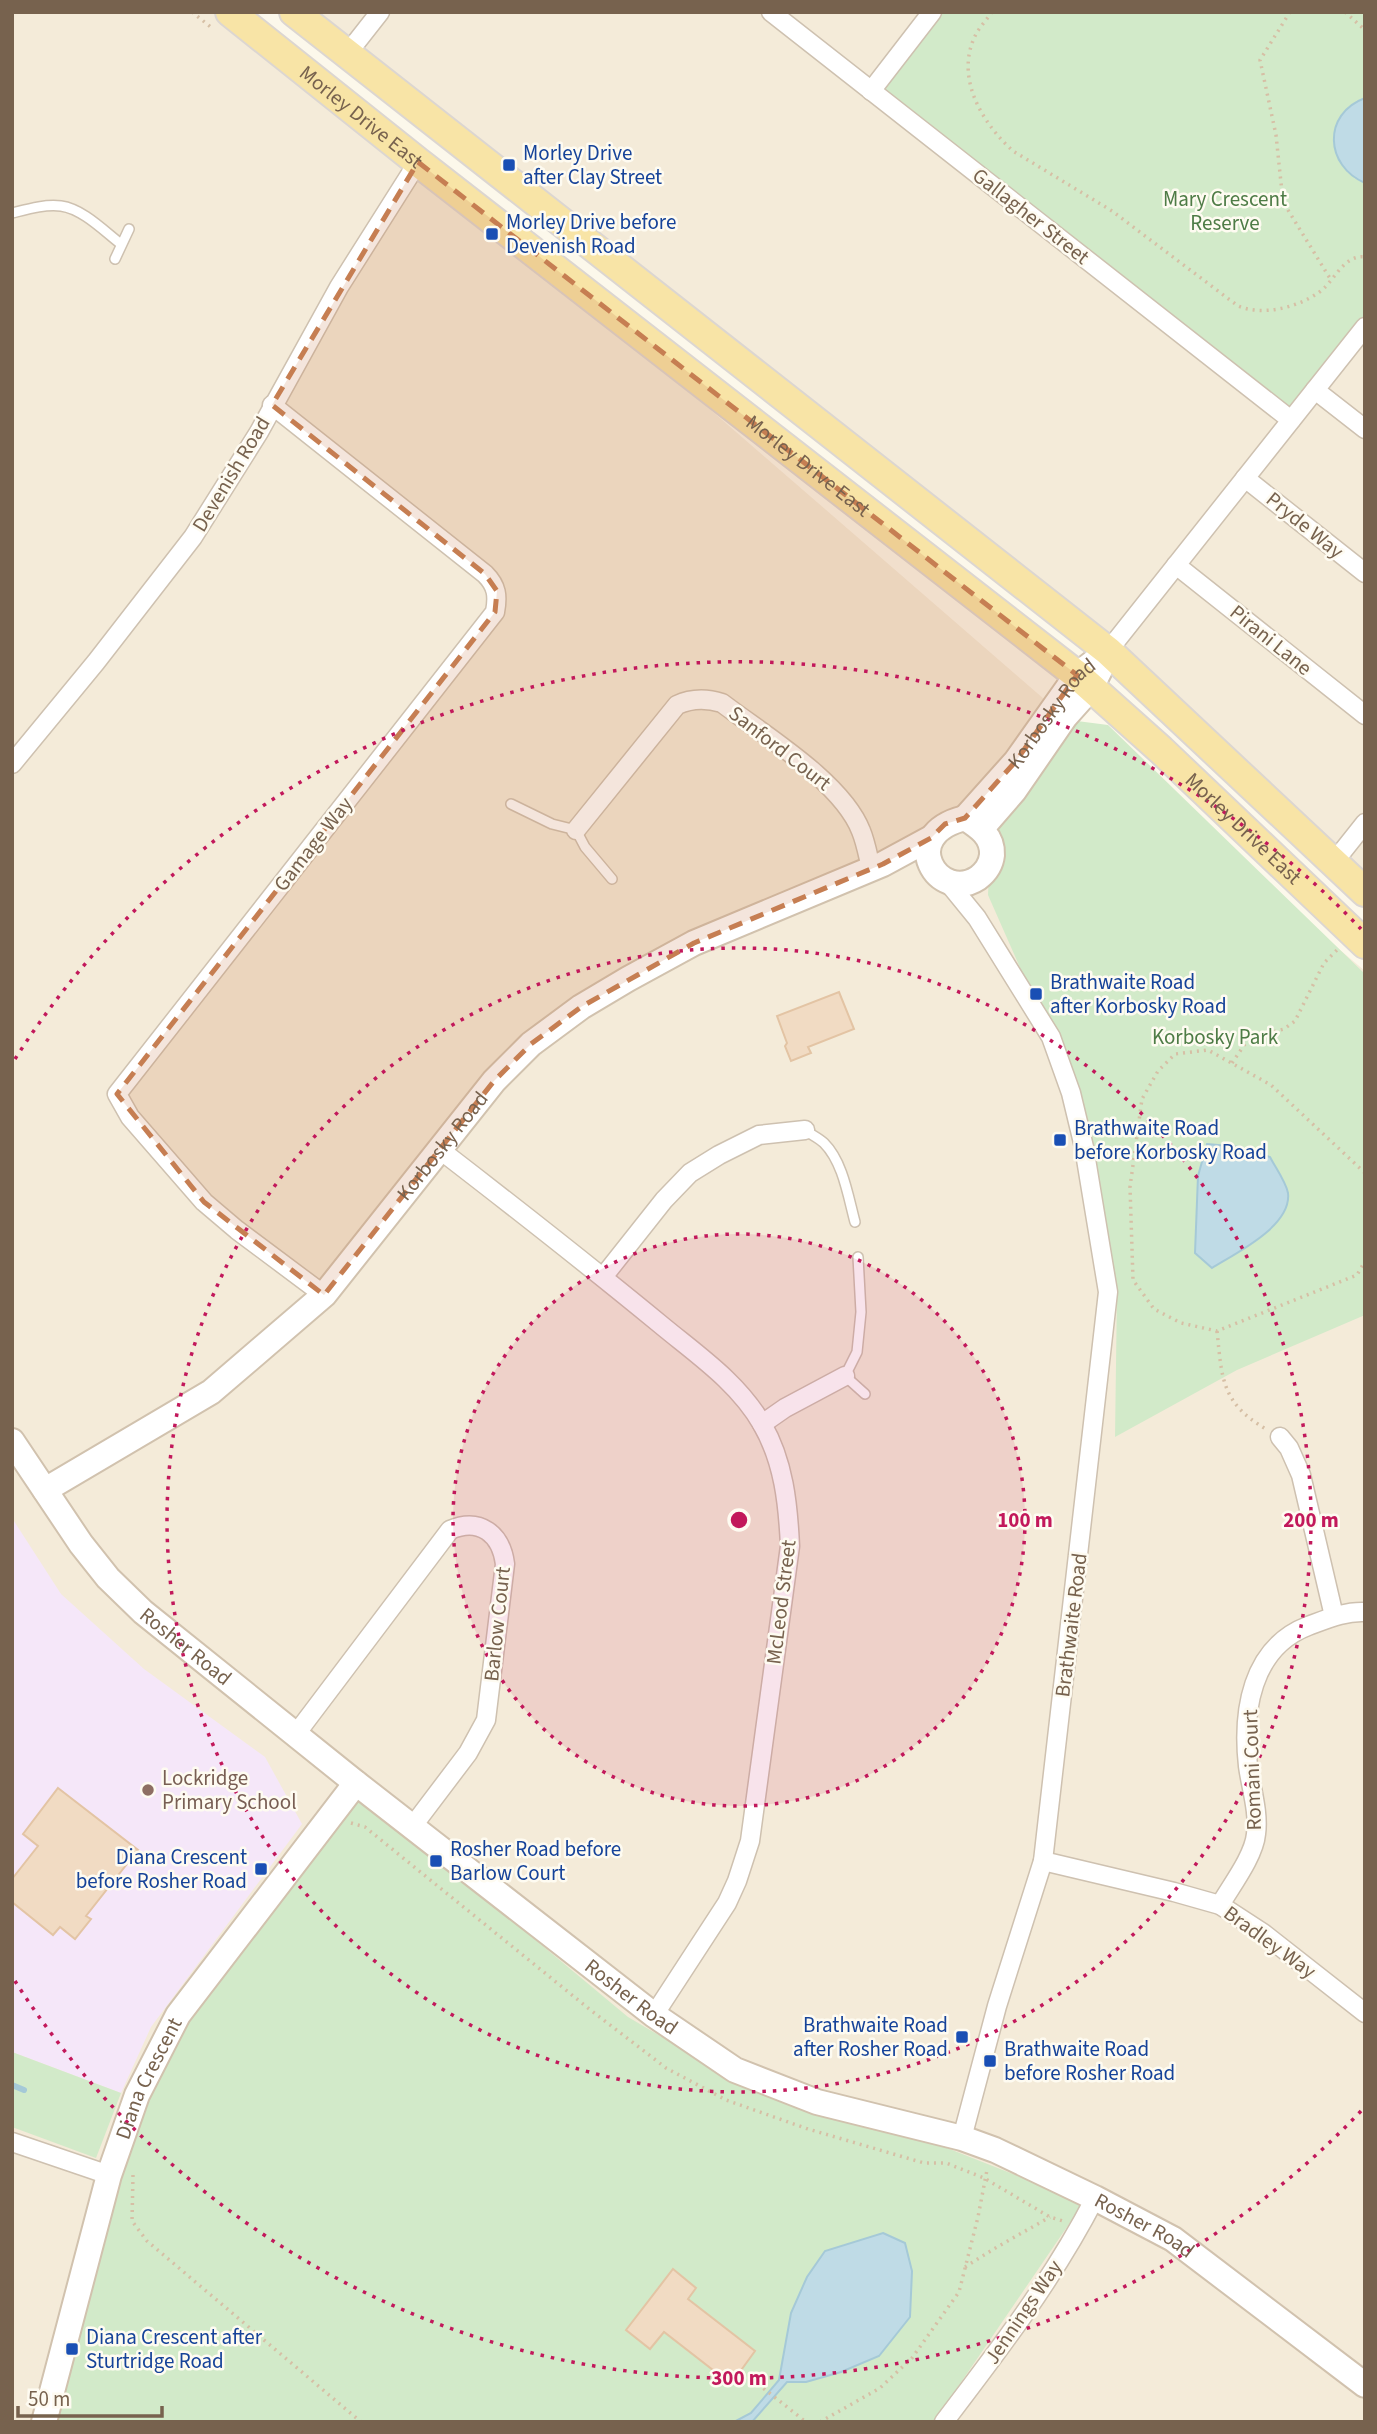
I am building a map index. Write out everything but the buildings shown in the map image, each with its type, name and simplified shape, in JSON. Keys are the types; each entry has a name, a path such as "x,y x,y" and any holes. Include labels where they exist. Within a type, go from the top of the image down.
{"main road":[{"name":"Morley Drive East","path":"230,12 1084,682 1161,750 1355,943"},
{"name":"Morley Drive East","path":"294,12 1108,651 1365,892"}],"street":[{"path":"347,54 380,12"},
{"name":"Gallagher Street","path":"771,12 1291,421"},
{"path":"871,91 932,12"},
{"name":"Devenish Road","path":"12,764 96,662 192,537 258,432 339,288 418,162"},
{"path":"1108,651 1365,327"},
{"path":"1315,390 1365,429"},
{"name":"Gamage Way","path":"272,405 485,574 494,583 497,597 495,612 117,1094 130,1117 204,1202 324,1295"},
{"name":"Pryde Way","path":"1245,478 1365,573"},
{"name":"Pirani Lane","path":"1177,565 1365,715"},
{"name":"Korbosky Road","path":"973,823 1014,791 1065,717 1084,682 1108,651"},
{"name":"Sanford Court","path":"576,830 677,705 689,699 709,699 722,703 831,786 848,807 877,866"},
{"path":"877,866 942,878 956,884 975,880 989,866 992,856 991,846 973,823 945,824 931,838 929,857 942,878"},
{"path":"1334,862 1365,823"},
{"name":"Korbosky Road","path":"45,1490 211,1392 324,1295 494,1081 531,1044 581,1007 694,943 877,866 931,838"},
{"name":"Brathwaite Road","path":"942,878 977,918 1051,1037 1071,1093 1084,1147 1108,1292 1043,1861 997,2006 962,2138"},
{"name":"Brathwaite Road","path":"975,880 977,918"},
{"path":"603,1277 664,1200 690,1173 759,1135 804,1130"},
{"name":"McLeod Street","path":"439,1149 713,1367 740,1393 762,1424 783,1475 788,1504 790,1546 750,1841 727,1903 654,2015"},
{"path":"762,1424 785,1408 845,1376"},
{"path":"1280,1437 1289,1448 1301,1475 1334,1616"},
{"name":"Rosher Road","path":"12,1441 80,1544 108,1578 143,1612 356,1783 654,2015 735,2070 817,2102 962,2138 995,2150 1095,2198 1173,2239 1365,2385"},
{"name":"Barlow Court","path":"296,1734 450,1530 460,1526 475,1526 488,1531 498,1540 505,1564 486,1720 468,1753 412,1827"},
{"name":"Romani Court","path":"1220,1905 1252,1849 1256,1836 1246,1718 1252,1687 1267,1659 1292,1632 1334,1616 1365,1612"},
{"name":"Diana Crescent","path":"44,2422 108,2175 137,2095 178,2015 356,1783"},
{"name":"Bradley Way","path":"1043,1861 1220,1905 1263,1933 1365,2013"},
{"path":"12,2142 108,2175"},
{"name":"Jennings Way","path":"944,2422 1016,2329 1081,2226 1095,2198"}],"lane":[{"path":"12,213 61,206 76,210 121,244"},
{"path":"115,259 130,229"},
{"path":"511,804 552,824 576,830 585,847 612,879"},
{"path":"804,1130 823,1142 834,1160 845,1184 855,1222"},
{"path":"858,1257 861,1312 857,1352 845,1376 865,1394"}],"path":[{"path":"992,12 976,34 968,75 976,105 997,135 1013,151 1112,211 1238,306 1256,312 1299,302 1319,293 1351,259 1365,257"},
{"path":"1290,12 1260,60 1276,135 1283,202 1331,280"},
{"path":"1346,12 1365,30"},
{"path":"1232,1063 1249,1038 1284,1029 1295,1021 1324,962 1355,943"},
{"path":"1365,1173 1271,1085 1208,1050 1175,1054 1158,1072 1142,1099 1130,1187 1133,1280 1154,1309 1181,1323 1217,1331 1357,1275 1365,1261"},
{"path":"1217,1331 1222,1374 1233,1404 1248,1419 1280,1437"},
{"path":"820,2422 880,2388 912,2358 959,2292 978,2217 984,2178 995,2150"},
{"path":"133,2173 132,2221 147,2241 361,2422"},
{"path":"965,2267 996,2246 1050,2217"},
{"path":"758,2384 806,2422"}],"highlighted area":[{"path":"418,162 1077,675 1016,761 965,818 945,824 931,838 883,864 694,943 581,1007 531,1044 494,1081 324,1295 204,1202 117,1094 495,612 497,591 485,574 272,405"}],"shaded area":[{"path":"12,12 252,12 1112,758 1365,971 1365,2422 12,2422"},
{"path":"294,12 1365,12 1365,892 1191,728"},
{"name":"Lockridge Primary School","path":"12,1518 61,1594 144,1669 265,1757 302,1824 151,2027 121,2093 12,2052"}],"green space":[{"name":"Mary Crescent Reserve","path":"932,12 1365,12 1365,98 1356,101 1354,178 1365,183 1365,327 1291,420 871,91"},
{"name":"Korbosky Park","path":"1077,721 1108,725 1365,974 1365,1315 1237,1370 1115,1437 1117,1292 1082,1108 988,895 991,822"},
{"path":"352,1787 628,2017 730,2077 947,2148 1084,2202 934,2422 39,2422 137,2095"},
{"path":"12,2052 121,2093 96,2158 12,2127"}],"water":[{"path":"1365,98 1365,183 1342,165 1334,140 1341,116"},
{"path":"1207,1144 1240,1147 1270,1157 1288,1193 1287,1205 1272,1227 1248,1246 1212,1268 1195,1253 1198,1176"},
{"path":"883,2233 905,2243 912,2271 910,2317 879,2356 841,2372 806,2382 787,2382 752,2422 734,2422 751,2413 779,2380 791,2313 807,2277 825,2251"}],"waterway":[{"path":"12,2085 24,2090"}],"place":[{"name":"Morley Drive after Clay Street","path":"509,165"},
{"name":"Morley Drive before Devenish Road","path":"492,234"},
{"name":"Brathwaite Road after Korbosky Road","path":"1036,994"},
{"name":"Brathwaite Road before Korbosky Road","path":"1060,1140"},
{"name":"Lockridge Primary School","path":"148,1790"},
{"name":"Rosher Road before Barlow Court","path":"436,1861"},
{"name":"Diana Crescent before Rosher Road","path":"261,1869"},
{"name":"Brathwaite Road after Rosher Road","path":"962,2037"},
{"name":"Brathwaite Road before Rosher Road","path":"990,2061"},
{"name":"Diana Crescent after Sturtridge Road","path":"72,2349"}]}
